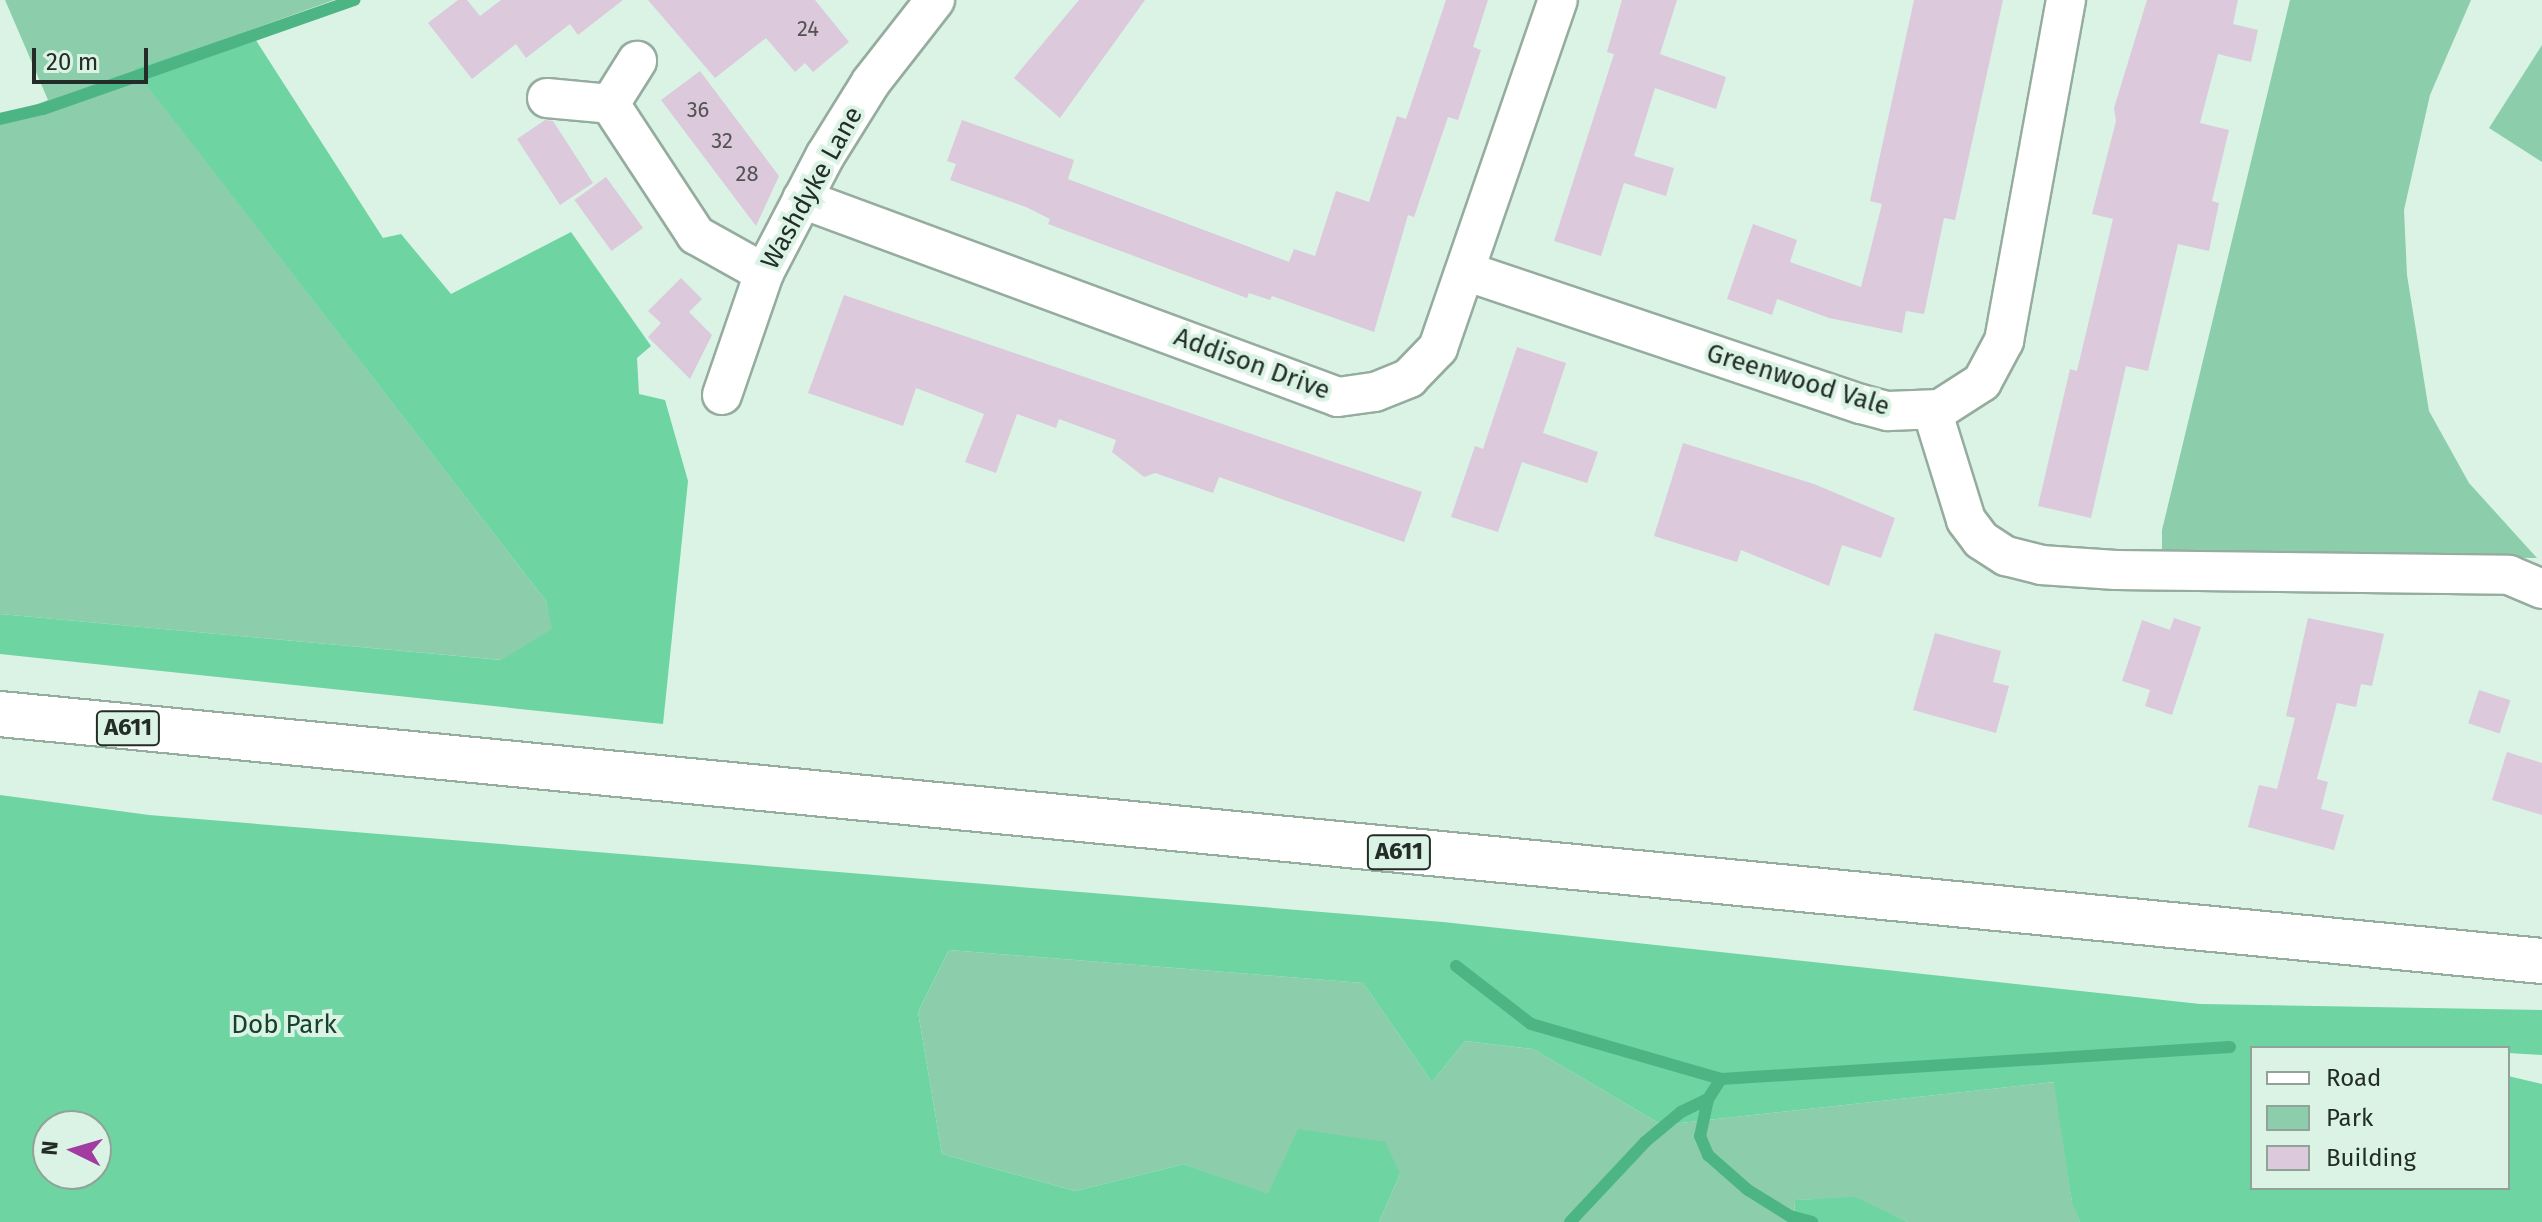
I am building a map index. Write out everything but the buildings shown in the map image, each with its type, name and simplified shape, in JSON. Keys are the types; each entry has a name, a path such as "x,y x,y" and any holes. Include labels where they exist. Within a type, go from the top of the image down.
{"main road":[{"name":"A611","path":"0,714 2542,961"}],"street":[{"name":"Washdyke Lane","path":"722,395 764,273 802,199 871,82 935,0"},
{"name":"Addison Drive","path":"802,199 1338,397 1375,392 1409,378 1438,348 1558,0"},
{"name":"Greenwood Vale","path":"1465,271 1888,411 1932,410 1963,398 1982,382 2004,341 2066,0"},
{"path":"610,104 637,61"},
{"path":"547,98 610,104"},
{"path":"610,104 696,235 764,273"},
{"path":"1932,410 1966,520 1981,540 2006,556 2041,565 2509,575 2542,589"}],"green space":[{"path":"5,0 334,0 136,71 546,601 553,629 502,660 0,614 0,118 48,100"},
{"path":"2290,0 2471,0 2430,95 2404,210 2407,275 2429,411 2469,483 2537,558 2162,554 2162,530"},
{"path":"250,31 383,238 401,234 451,294 571,232 651,346 637,358 639,394 665,400 688,481 663,724 0,654 0,614 501,660 552,629 546,601 134,69"},
{"path":"2542,45 2542,162 2489,128"},
{"name":"Dob Park","path":"0,795 149,815 1443,922 2200,1004 2542,1010 2542,1055 2510,1053 2510,1046 2250,1046 2250,1190 2510,1190 2510,1076 2542,1084 2542,1222 2080,1222 2072,1203 2054,1082 1662,1125 1533,1049 1465,1041 1432,1082 1363,983 949,950 918,1012 942,1154 1075,1191 1184,1164 1268,1194 1298,1129 1385,1142 1400,1174 1379,1222 0,1222"},
{"path":"949,950 1363,983 1432,1082 1465,1041 1533,1049 1662,1125 2055,1082 2072,1202 2080,1222 1908,1222 1855,1198 1795,1200 1794,1222 1379,1222 1400,1174 1269,1195 1184,1164 1075,1191 942,1154 918,1012"},
{"path":"1855,1197 1908,1222 1794,1222 1795,1200"}],"waterway":[{"path":"0,119 43,109 355,0"},
{"path":"1456,966 1531,1024 1721,1079 1708,1099 1700,1136 1708,1155 1748,1190 1790,1216 1812,1222"},
{"path":"1721,1079 2230,1047"},
{"path":"1570,1222 1645,1142 1681,1112 1708,1099"}]}
